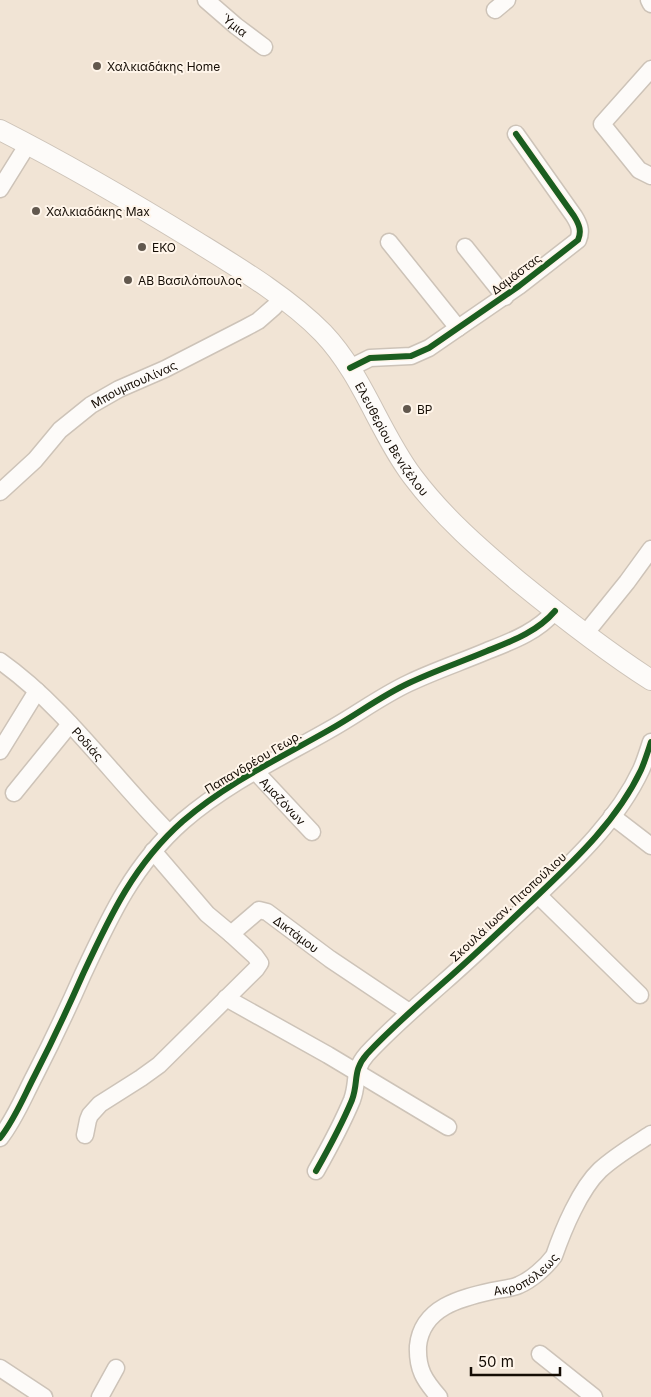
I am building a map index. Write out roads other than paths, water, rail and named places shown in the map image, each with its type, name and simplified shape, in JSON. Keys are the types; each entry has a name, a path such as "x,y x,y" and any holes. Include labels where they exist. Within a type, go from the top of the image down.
{"main road":[{"name":"Ελευθερίου Βενιζέλου","path":"0,130 101,184 175,229 242,270 306,317 321,331 342,356 399,456 418,484 446,516 483,552 555,612 651,680"}],"street":[{"name":"Ύμια","path":"206,0 264,47"},
{"path":"650,0 651,4"},
{"path":"651,68 602,124 639,170 651,176"},
{"name":"Δαμάστας","path":"350,368 370,358 417,354 438,343 504,297 578,240 581,232 579,224 516,134"},
{"path":"0,189 28,144"},
{"path":"389,242 458,328"},
{"path":"464,248 504,297"},
{"name":"Μπουμπουλίνας","path":"0,492 35,460 60,430 91,405 112,392 165,369 258,321 282,298"},
{"path":"585,634 651,549"},
{"name":"Παπανδρέου Γεωρ.","path":"0,1138 24,1099 48,1051 111,914 128,885 153,850 170,833 193,812 255,771 400,688 528,633 546,622 555,612"},
{"name":"Ροδιάς","path":"0,661 16,672 70,724 145,808 170,833"},
{"path":"0,752 37,691"},
{"path":"14,793 70,724"},
{"name":"Σκουλά Ιωαν. Πιτοπούλιου","path":"357,1071 366,1055 409,1012 470,959 577,858 612,816 638,776 651,742"},
{"name":"Αμαζόνων","path":"255,771 312,832"},
{"path":"612,816 651,846"},
{"path":"85,1135 90,1115 100,1104 158,1065 210,1016 260,963 256,956 207,914 153,850"},
{"path":"538,895 640,995"},
{"name":"Δικτάμου","path":"231,934 259,910 267,912 330,959 409,1012"},
{"path":"226,998 357,1071 448,1127"},
{"path":"316,1171 352,1100 357,1071"},
{"name":"Ακροπόλεως","path":"439,1397 425,1379 418,1360 420,1336 429,1318 441,1308 456,1301 520,1285 549,1263 554,1256 577,1203 593,1178 615,1158 651,1134"},
{"path":"540,1354 594,1397"},
{"path":"0,1368 44,1397"},
{"path":"100,1397 116,1368"}],"place":[{"name":"Χαλκιαδάκης Home","path":"97,66"},
{"name":"Χαλκιαδάκης Max","path":"36,211"},
{"name":"EKO","path":"142,247"},
{"name":"ΑΒ Βασιλόπουλος","path":"128,280"},
{"name":"BP","path":"407,409"}]}
